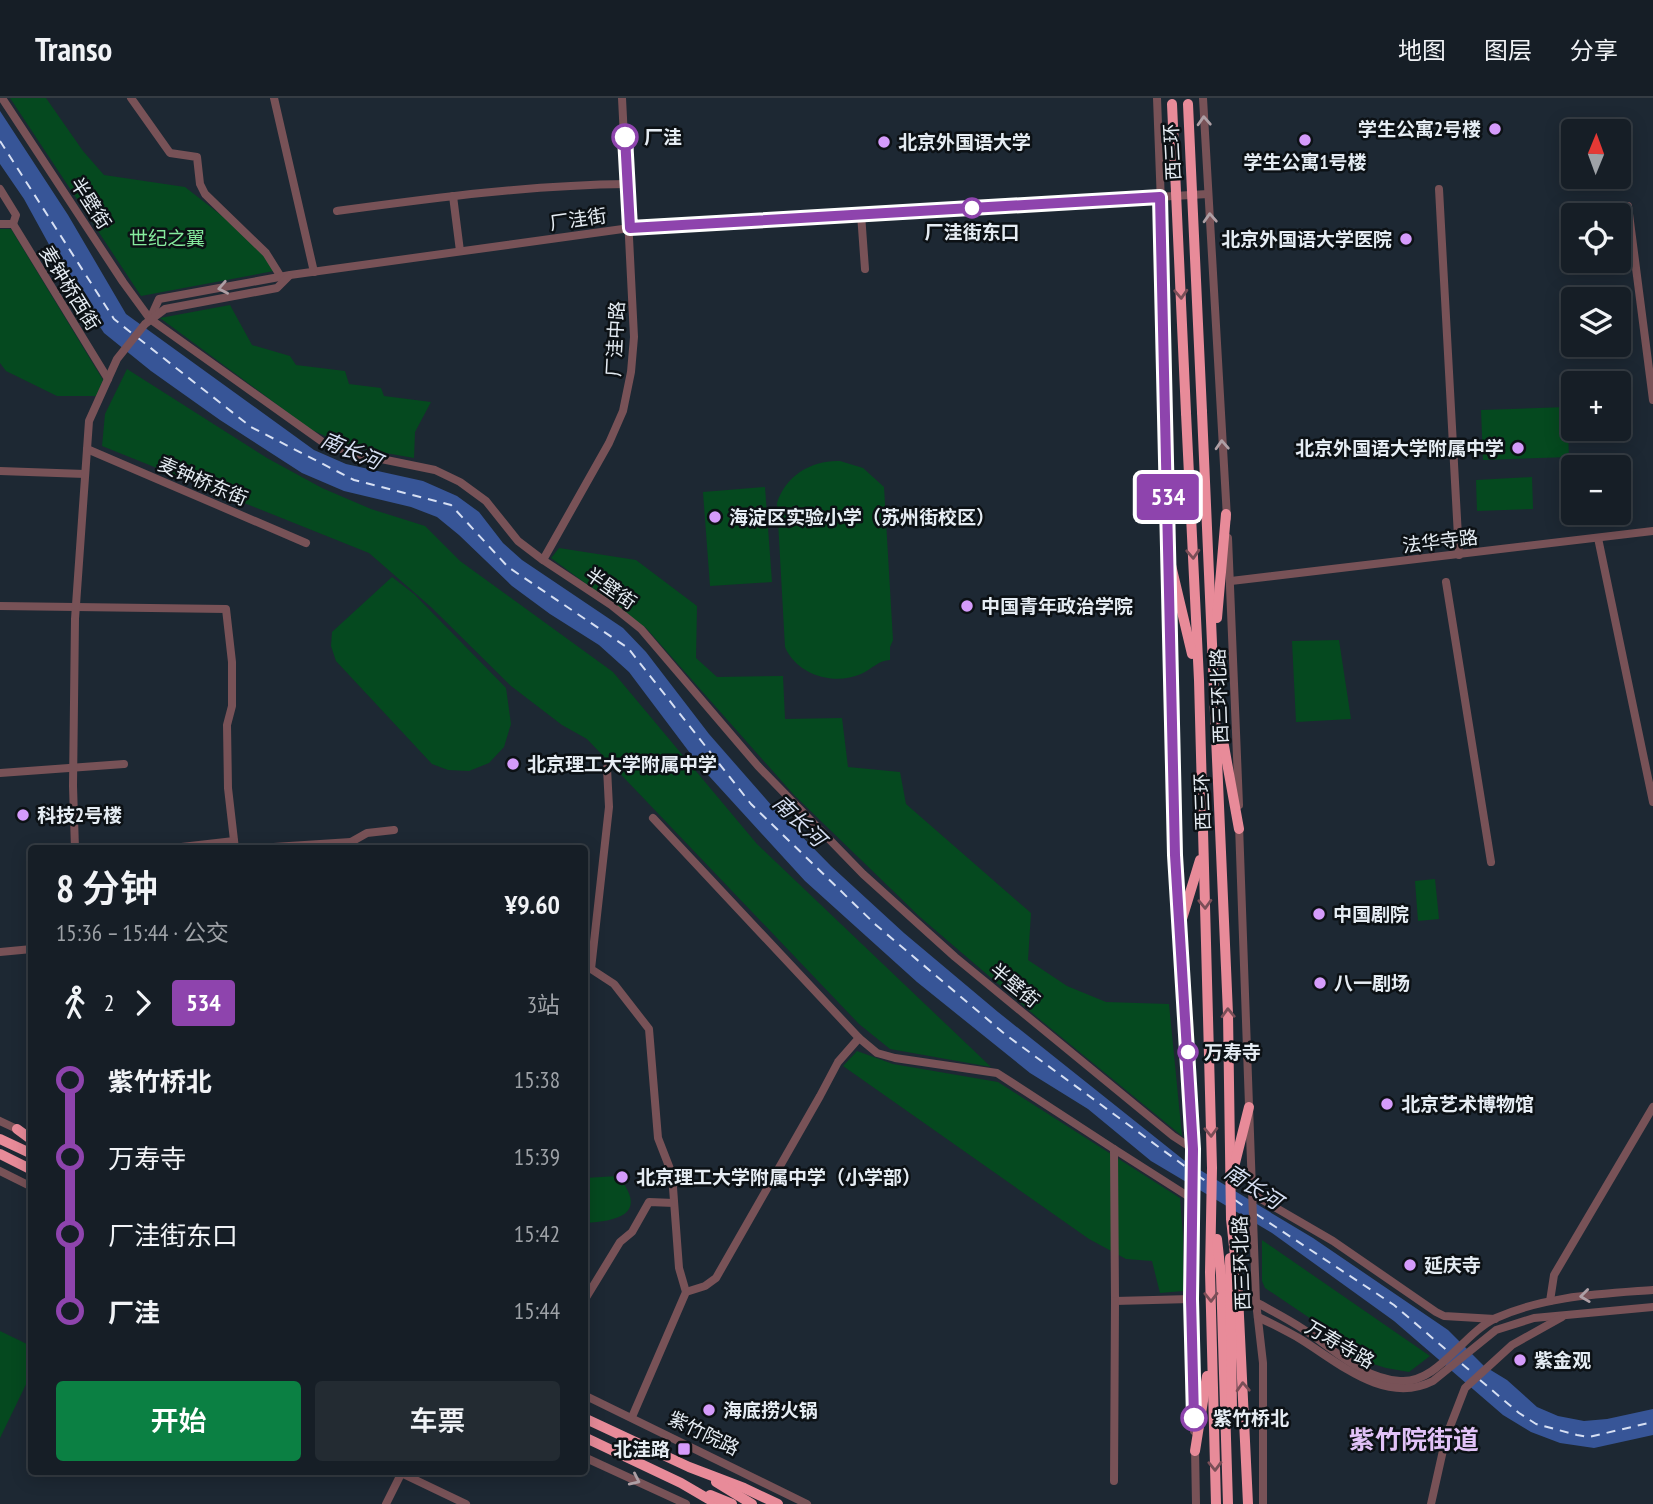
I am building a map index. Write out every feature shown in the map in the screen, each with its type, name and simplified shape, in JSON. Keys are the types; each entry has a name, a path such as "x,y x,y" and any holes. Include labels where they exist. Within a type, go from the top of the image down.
{"highway":[{"name":"西三环","path":"1172,98 1199,680 1212,1168 1210,1272 1216,1504"},
{"name":"西三环","path":"1187,98 1228,1014 1231,1219 1237,1274 1248,1504"},
{"path":"1213,660 1226,513"},
{"path":"1170,561 1199,680"},
{"path":"1215,698 1239,829"},
{"path":"1178,932 1203,850"},
{"path":"1231,1180 1249,1107"},
{"path":"17,1129 28,1136"},
{"path":"0,1139 28,1152"},
{"path":"0,1154 28,1168"},
{"path":"1212,1205 1222,1275 1228,1504"},
{"path":"1231,1219 1234,1504"},
{"path":"1195,1451 1212,1349"},
{"name":"紫竹院路","path":"588,1420 689,1467 778,1504"},
{"path":"588,1439 732,1504"},
{"path":"689,1467 752,1504"},
{"path":"681,1483 717,1504"}],"street":[{"name":"半壁街","path":"2,98 148,321 324,443 352,453 435,470 460,482 486,501 518,541 641,629 758,766 863,874 965,965 1193,1153"},
{"path":"131,98 170,153 197,157 200,184 205,194 286,276"},
{"path":"274,98 314,272"},
{"name":"厂洼中路","path":"543,560 609,443 623,411 631,372 634,337 622,98"},
{"path":"1157,98 1178,932 1188,1040 1193,1153 1191,1299 1196,1504"},
{"name":"西三环北路","path":"1203,98 1231,581 1256,1302 1263,1363 1263,1504"},
{"path":"337,211 569,185 628,184"},
{"name":"麦钟桥西街","path":"0,189 16,215 13,224 108,379"},
{"path":"1439,190 1459,555"},
{"name":"厂洼街","path":"148,321 159,299 286,276 630,228 1208,194"},
{"path":"453,196 460,251"},
{"path":"861,214 865,269"},
{"path":"0,224 13,224"},
{"path":"1631,229 1653,400"},
{"path":"75,845 73,768 76,609 89,421 117,359 148,321"},
{"name":"麦钟桥东街","path":"87,449 306,543"},
{"path":"0,471 85,474"},
{"name":"法华寺路","path":"1231,581 1653,531"},
{"path":"1598,538 1653,802"},
{"path":"1446,582 1491,862"},
{"path":"0,606 226,609 232,663 232,706 227,725 228,788 235,845"},
{"path":"0,773 124,764"},
{"path":"607,768 609,807 591,969 614,984 649,1029 658,1138 672,1174 679,1268 686,1292 632,1417"},
{"path":"653,818 859,1038 877,1053 997,1073 1194,1200"},
{"path":"351,845 367,833 394,830"},
{"path":"0,952 28,949"},
{"path":"686,1292 705,1286 716,1278 838,1062 859,1038"},
{"path":"1550,1301 1555,1275 1653,1107"},
{"path":"0,1121 17,1129"},
{"path":"1114,1149 1114,1481"},
{"path":"0,1171 28,1185"},
{"path":"1254,1195 1333,1241 1436,1312 1454,1317 1485,1316 1495,1319"},
{"path":"588,1294 620,1242 632,1232 649,1202 674,1203"},
{"path":"1442,1368 1464,1341 1495,1319 1550,1301 1584,1295 1653,1290"},
{"path":"1115,1301 1191,1299"},
{"name":"万寿寺路","path":"1256,1302 1303,1329 1352,1364 1382,1377 1413,1381 1442,1368"},
{"path":"1442,1368 1496,1330 1534,1318 1653,1307"},
{"path":"1431,1504 1446,1437 1465,1388 1512,1345 1566,1314"},
{"name":"万寿寺路","path":"1258,1317 1297,1337 1344,1369 1377,1383 1396,1388 1422,1387 1442,1368"},
{"name":"紫竹院路","path":"588,1397 807,1504"},
{"path":"588,1459 686,1504"},
{"path":"386,1504 401,1475"},
{"path":"406,1475 466,1504"}],"green space":[{"name":"世纪之翼","path":"10,98 46,98 83,151 104,175 185,187 270,253 274,271 141,296"},
{"path":"0,229 11,229 103,380 96,396 57,396 6,371 0,363"},
{"path":"230,305 252,345 290,356 296,365 345,371 349,384 381,388 384,396 431,402 415,432 414,458 346,446 310,429 160,318"},
{"path":"127,369 267,458 322,488 371,509 425,526 460,561 613,672 757,844 991,1067 890,1049 859,1024 587,739 562,725 511,686 431,607 369,553 102,446 105,414"},
{"path":"1561,407 1561,441 1568,441 1569,455 1483,460 1481,410"},
{"path":"840,461 863,468 884,487 893,640 890,660 861,674 839,679 817,676 807,671 798,665 785,647 777,503 787,484 801,471 820,463"},
{"path":"1532,477 1533,509 1477,511 1476,480"},
{"path":"765,487 772,582 710,586 703,492"},
{"path":"559,548 636,560 697,606 696,658 717,677 783,676 785,719 842,718 848,767 900,772 906,804 1031,913 1028,960 1067,986 1106,1002 1169,1004 1182,1136 920,917 794,795 646,628 551,558"},
{"path":"392,577 414,594 506,688 511,724 504,747 489,763 469,771 448,770 432,764 336,661 331,646 332,632"},
{"path":"1339,640 1351,719 1296,722 1292,641"},
{"path":"1435,879 1439,919 1418,921 1415,881"},
{"path":"857,1051 893,1064 998,1082 1180,1198 1183,1291 1160,1293 1152,1261 1126,1259 1089,1239 843,1066"},
{"path":"618,1176 631,1199 630,1207 618,1217 588,1223 588,1178"},
{"path":"1262,1240 1430,1356 1409,1372 1347,1356 1336,1339 1320,1325 1265,1288 1262,1281"},
{"path":"0,1331 28,1345 28,1380 0,1438"}],"water":[{"path":"0,111 68,215 126,314 314,450 346,464 423,481 457,496 479,512 503,543 522,560 623,628 646,652 709,734 772,806 831,866 904,933 998,1012 1185,1161 1313,1238 1448,1330 1484,1366 1507,1380 1537,1407 1558,1416 1584,1421 1653,1409 1653,1435 1594,1448 1560,1443 1531,1432 1503,1415 1394,1321 1272,1233 1151,1161 1088,1109 1030,1073 917,982 805,881 699,765 629,672 599,645 512,586 437,517 411,507 344,491 302,473 151,371 104,333 0,164"}],"ferry route":[{"path":"0,141 114,319 134,335"},
{"path":"138,338 251,427 354,480 451,505 508,567 628,648 751,804 876,925 1006,1035 1190,1170"},
{"path":"1197,1175 1207,1182"},
{"path":"1235,1200 1248,1209"},
{"path":"1256,1214 1394,1305 1450,1353"},
{"path":"1462,1364 1474,1374"},
{"path":"1480,1380 1536,1424 1577,1435 1589,1437 1653,1422"}],"bus line":[{"name":"534","path":"625,137 630,228 1160,197 1175,855 1193,1149 1191,1299 1194,1418"}],"place":[{"name":"学生公寓2号楼","path":"1495,129"},
{"name":"厂洼","path":"625,137"},
{"name":"学生公寓1号楼","path":"1305,140"},
{"name":"北京外国语大学","path":"884,142"},
{"name":"厂洼街东口","path":"972,208"},
{"name":"北京外国语大学医院","path":"1406,239"},
{"name":"北京外国语大学附属中学","path":"1518,448"},
{"name":"海淀区实验小学（苏州街校区）","path":"715,517"},
{"name":"中国青年政治学院","path":"967,606"},
{"name":"北京理工大学附属中学","path":"513,764"},
{"name":"科技2号楼","path":"23,815"},
{"name":"中国剧院","path":"1319,914"},
{"name":"八一剧场","path":"1320,983"},
{"name":"万寿寺","path":"1188,1052"},
{"name":"北京艺术博物馆","path":"1387,1104"},
{"name":"北京理工大学附属中学（小学部）","path":"622,1177"},
{"name":"延庆寺","path":"1410,1265"},
{"name":"紫金观","path":"1520,1360"},
{"name":"海底捞火锅","path":"709,1410"},
{"name":"紫竹桥北","path":"1194,1418"},
{"name":"北洼路","path":"684,1449"}],"district":[{"name":"紫竹院街道","path":"1414,1440"}],"water label":[{"name":"南长河","path":"351,451"},
{"name":"南长河","path":"799,821"},
{"name":"南长河","path":"1253,1187"}]}
